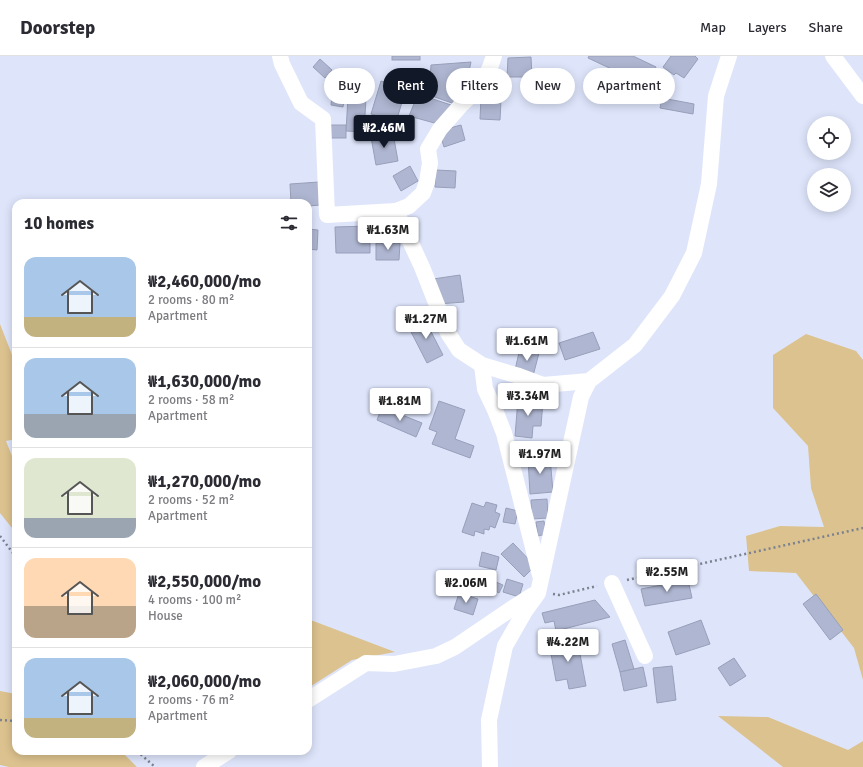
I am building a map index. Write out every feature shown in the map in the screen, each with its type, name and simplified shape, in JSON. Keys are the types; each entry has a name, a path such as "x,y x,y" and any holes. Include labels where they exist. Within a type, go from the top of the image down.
{"street":[{"path":"280,56 282,64 301,103 323,119 327,215 396,211 408,206 423,193 427,182 430,163 428,149 440,129 474,92 489,70 494,56"},
{"path":"490,767 489,720 505,646 539,586 581,397 589,381 635,345 672,296 694,253 709,184 716,96 729,56"},
{"path":"833,56 863,96"},
{"path":"396,211 422,267 448,333 459,350 482,365 543,385 589,381"},
{"path":"482,365 485,390 504,433 539,586"},
{"path":"612,583 645,656"},
{"path":"312,697 366,663 394,664 436,656 455,647 510,609 539,586"},
{"path":"204,767 222,755"}],"path":[{"path":"539,586 559,595 863,528"},
{"path":"0,536 12,552"},
{"path":"0,720 12,721"},
{"path":"142,755 155,767"}],"shaded area":[{"path":"0,324 12,355 12,440 6,441 12,456 12,528 0,513"},
{"path":"806,334 856,351 863,360 863,680 854,648 796,573 749,571 746,536 780,526 824,527 811,488 808,446 773,408 773,355"},
{"path":"312,621 395,652 352,660 312,685"},
{"path":"0,691 12,693 12,755 125,755 137,767 9,767 0,765"},
{"path":"718,716 768,717 848,750 863,741 863,767 783,767"}],"building":[{"path":"392,56 420,56 420,60 392,60"},
{"path":"589,56 633,56 656,67 609,68 588,58"},
{"path":"671,56 695,56 698,59 684,78 676,73 675,74 675,68 663,67"},
{"path":"531,57 532,68 520,68 520,77 512,77 512,68 507,68 508,58"},
{"path":"320,59 330,68 324,68 324,77 313,67"},
{"path":"471,62 470,68 446,68 446,101 438,98 438,68 431,68 431,65"},
{"path":"381,81 383,82 383,104 401,104 396,122 371,114"},
{"path":"675,100 694,104 693,114 660,108 661,104 675,104"},
{"path":"438,101 451,105 438,124 409,116 414,104 438,104"},
{"path":"331,104 344,104 343,107"},
{"path":"348,104 366,104 364,132 346,131"},
{"path":"481,104 501,104 500,120 480,119"},
{"path":"329,125 346,125 346,138 329,138"},
{"path":"461,125 465,140 444,147 439,131"},
{"path":"393,133 398,161 376,165 371,137"},
{"path":"410,166 418,181 401,191 393,176"},
{"path":"436,170 456,171 455,188 435,187"},
{"path":"319,182 321,205 312,206 312,199 291,199 290,184"},
{"path":"370,226 370,253 336,253 335,227"},
{"path":"312,229 318,230 317,250 312,249"},
{"path":"376,243 400,243 399,260 376,260"},
{"path":"460,275 464,302 438,304 433,279"},
{"path":"424,318 443,355 427,363 408,326"},
{"path":"593,332 600,349 565,360 559,343"},
{"path":"520,348 539,353 533,376 515,370"},
{"path":"518,399 543,401 541,426 533,426 532,438 515,436"},
{"path":"439,401 465,410 455,439 474,446 470,458 432,444 437,432 429,429"},
{"path":"382,407 422,423 416,437 377,420"},
{"path":"550,457 553,492 530,494 528,458"},
{"path":"547,499 548,518 532,519 531,500"},
{"path":"486,502 497,505 495,512 500,514 495,528 490,526 489,530 484,529 484,534 475,531 474,536 462,532 472,503 484,507"},
{"path":"506,508 518,511 515,524 503,522"},
{"path":"544,521 546,534 538,536 536,522"},
{"path":"513,543 535,566 524,577 501,554"},
{"path":"482,552 499,557 496,570 479,566"},
{"path":"489,579 503,585 499,593 486,586"},
{"path":"507,579 523,584 519,597 503,592"},
{"path":"688,580 692,598 645,606 641,589"},
{"path":"459,593 478,599 473,615 454,609"},
{"path":"816,594 843,630 830,640 803,604"},
{"path":"595,600 610,617 556,631 554,621 545,623 542,613"},
{"path":"701,620 710,644 676,655 668,632"},
{"path":"577,638 586,686 569,689 567,679 556,681 549,643"},
{"path":"625,640 634,669 620,672 612,644"},
{"path":"734,658 746,676 730,686 718,668"},
{"path":"672,666 676,700 657,703 653,668"},
{"path":"643,667 647,686 624,691 620,672"}]}
